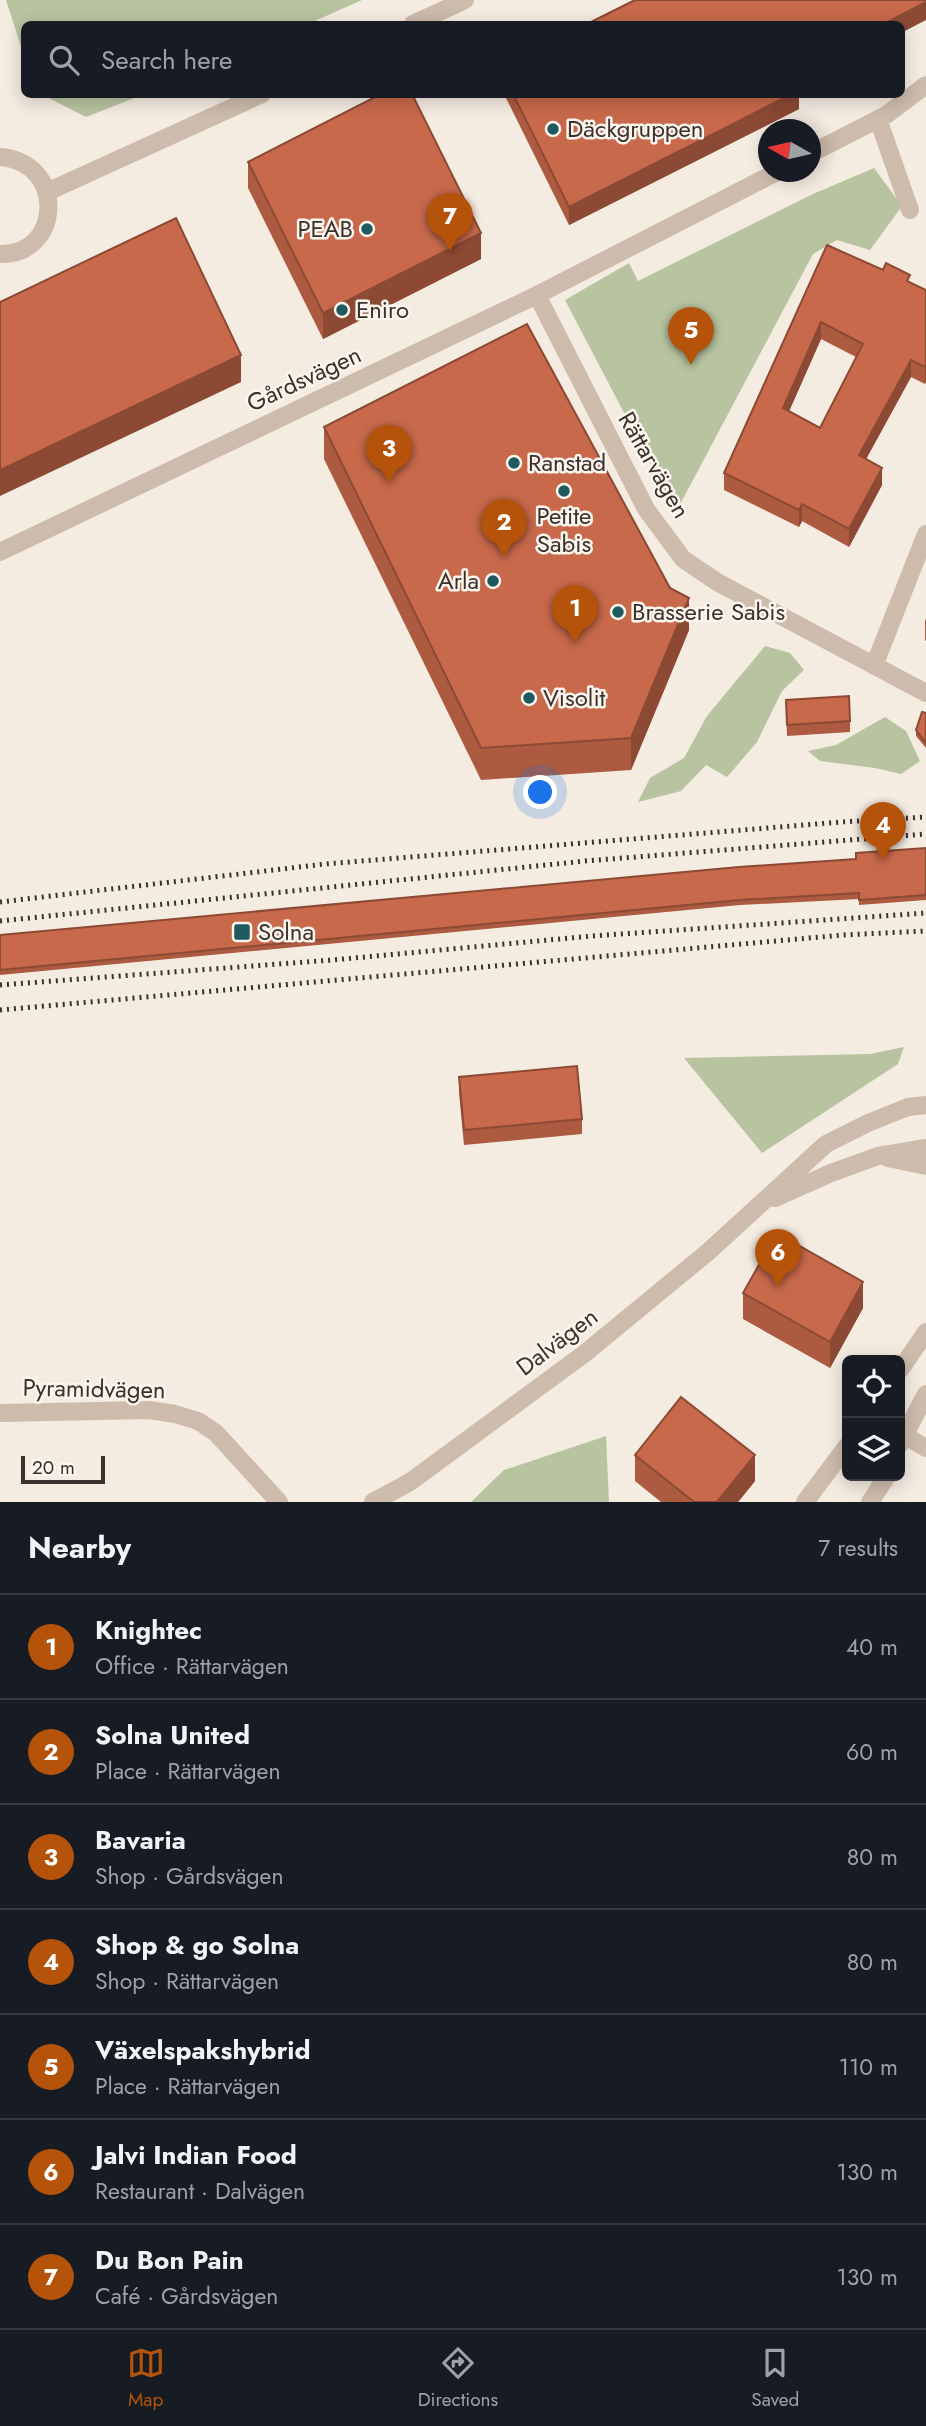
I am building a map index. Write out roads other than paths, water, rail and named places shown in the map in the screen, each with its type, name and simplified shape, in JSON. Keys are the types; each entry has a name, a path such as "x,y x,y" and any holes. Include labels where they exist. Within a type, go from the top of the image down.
{"street":[{"path":"420,21 466,0"},
{"path":"821,148 878,120 926,85"},
{"path":"47,192 253,98"},
{"path":"878,120 910,210"},
{"path":"0,157 17,159 41,178 47,192 49,209 45,225 36,239 22,249 0,254"},
{"name":"Gårdsvägen","path":"0,552 537,295 758,182"},
{"name":"Rättarvägen","path":"537,295 646,509 683,559 717,582 926,693"},
{"path":"874,666 926,534"},
{"name":"Dalvägen","path":"373,1502 410,1482 584,1354 708,1252 826,1144 898,1111 926,1105"},
{"name":"Dalvägen","path":"759,1205 831,1173 878,1156 926,1148"},
{"path":"878,1156 926,1166"},
{"path":"905,1363 926,1332"},
{"path":"905,1430 926,1394"},
{"name":"Pyramidvägen","path":"0,1413 149,1410 198,1421 216,1433 279,1502"},
{"path":"905,1439 926,1448"},
{"path":"805,1502 842,1453"},
{"path":"870,1502 884,1481"}],"railway":[{"path":"0,902 325,864 926,817"},
{"path":"0,921 585,861 926,834"},
{"path":"0,985 332,960 592,936 926,913"},
{"path":"0,1010 843,935 926,931"}],"place":[{"name":"Däckgruppen","path":"553,129"},
{"name":"PEAB","path":"367,229"},
{"name":"Du Bon Pain","path":"450,251"},
{"name":"Eniro","path":"342,310"},
{"name":"Växelspakshybrid","path":"691,365"},
{"name":"Ranstad","path":"514,463"},
{"name":"Bavaria","path":"389,483"},
{"name":"Petite Sabis","path":"564,491"},
{"name":"Solna United","path":"504,557"},
{"name":"Arla","path":"493,581"},
{"name":"Brasserie Sabis","path":"618,612"},
{"name":"Knightec","path":"575,643"},
{"name":"Visolit","path":"529,698"},
{"name":"Shop & go Solna","path":"883,860"},
{"name":"Solna","path":"242,932"},
{"name":"Jalvi Indian Food","path":"778,1287"}]}
